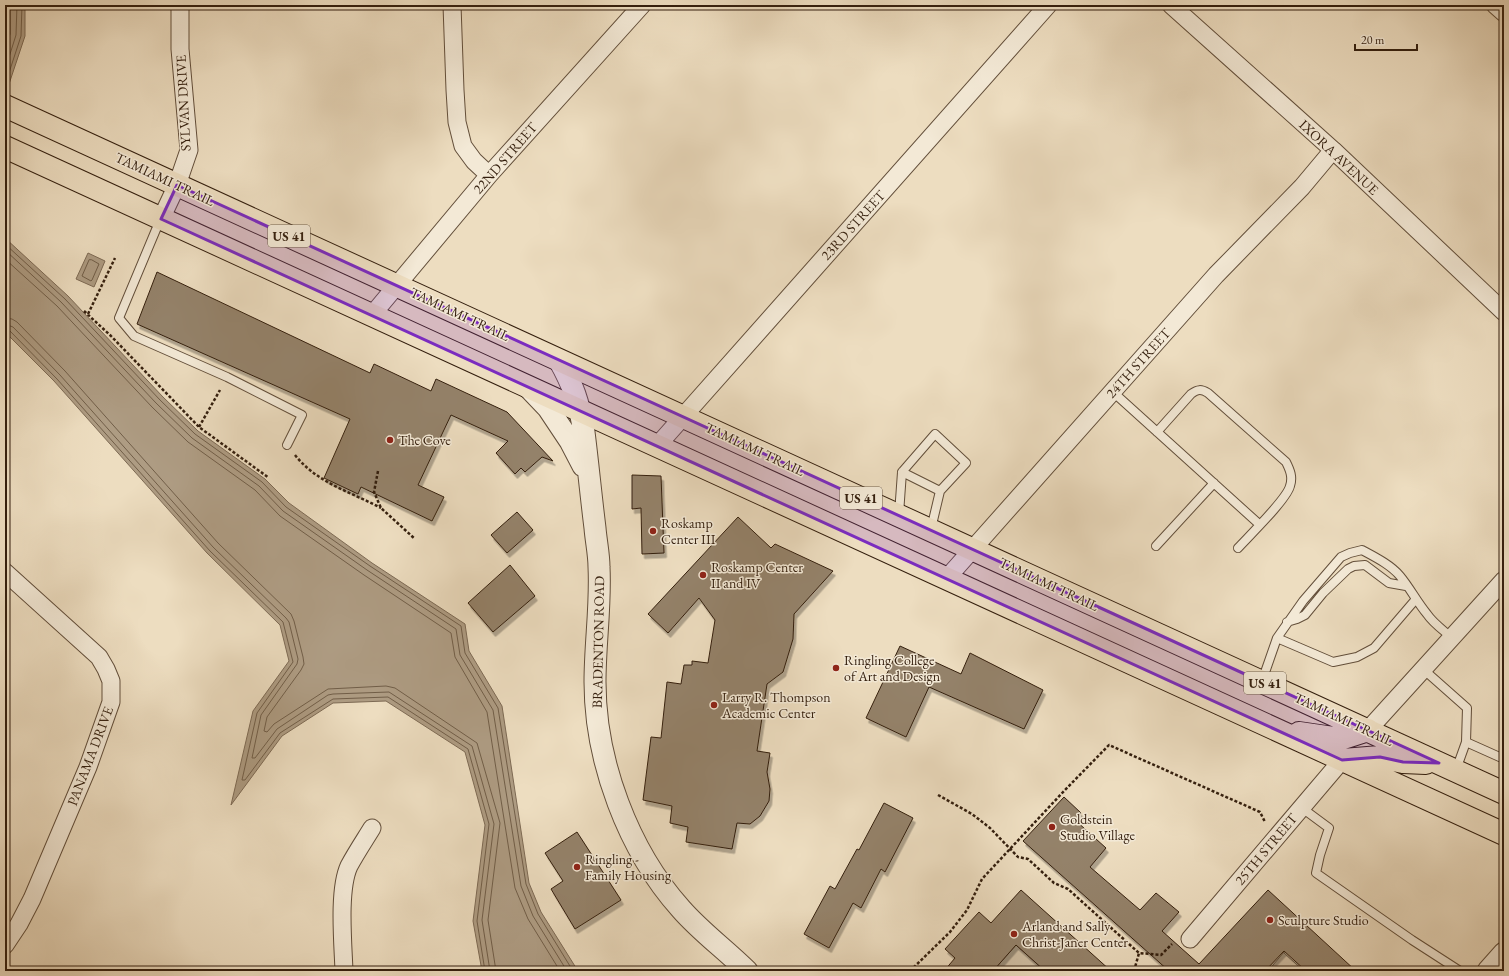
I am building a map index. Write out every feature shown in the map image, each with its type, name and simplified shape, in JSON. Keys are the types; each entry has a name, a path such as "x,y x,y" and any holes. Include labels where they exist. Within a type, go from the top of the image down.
{"main road":[{"name":"TAMIAMI TRAIL","path":"12,109 1504,793"},
{"name":"US 41","path":"5,147 1504,834"},
{"path":"1276,729 1340,739 1368,730"},
{"path":"1342,760 1380,757 1403,762 1448,767"}],"street":[{"name":"SYLVAN DRIVE","path":"161,219 177,185 189,150 180,49 180,5"},
{"path":"452,5 457,122 463,146 474,161 489,175"},
{"name":"22ND STREET","path":"372,315 489,175 642,5"},
{"name":"23RD STREET","path":"657,446 1048,5"},
{"name":"IXORA AVENUE","path":"1171,5 1333,150 1504,312"},
{"path":"1495,5 1504,13"},
{"name":"24TH STREET","path":"947,578 1216,276 1302,187 1333,150"},
{"name":"BRADENTON ROAD","path":"559,360 571,381 580,410 590,479 599,566 595,682 605,760 615,795 627,826 663,886 691,920 748,971"},
{"name":"BRADENTON ROAD","path":"524,384 548,408 570,441 590,479"},
{"name":"PANAMA DRIVE","path":"5,572 99,656 111,682 111,702 88,767 32,899 19,924 5,945"},
{"path":"1368,730 1504,580"},
{"name":"25TH STREET","path":"1190,939 1342,760"},
{"path":"344,971 344,882 349,866 372,828"},
{"path":"1488,971 1504,953"}],"lane":[{"path":"161,219 120,318 134,336 227,377 302,415 287,445"},
{"path":"1157,432 1191,394 1196,390 1202,390 1286,462 1290,470 1291,485 1288,493 1238,548"},
{"path":"1112,392 1259,524"},
{"path":"899,515 902,472 935,434 966,463 940,491 931,530"},
{"path":"902,472 940,491"},
{"path":"1156,546 1214,483"},
{"path":"1262,682 1277,638 1287,622 1303,601 1341,558 1350,553 1362,550 1380,560 1400,576 1427,615 1451,637"},
{"path":"1287,622 1298,620 1305,615 1323,593 1354,566 1365,565 1389,583 1406,586"},
{"path":"1277,638 1333,662 1356,657 1374,648 1416,599"},
{"path":"1423,669 1467,708 1466,742 1448,767"},
{"path":"1466,742 1504,759"},
{"path":"1302,808 1329,828 1316,873 1412,940 1460,971"}],"path":[{"path":"88,314 114,258"},
{"path":"84,311 111,336 199,427 269,478"},
{"path":"199,427 227,377"},
{"path":"287,445 302,464 331,485 381,508 415,539"},
{"path":"378,471 374,492 381,508"},
{"path":"910,971 950,932 967,910 982,879 1064,791 1110,745 1260,812 1268,830 1272,827 1280,834"},
{"path":"938,795 972,814 990,828 1018,857 1028,859 1054,883 1068,889 1138,954 1161,955 1178,939 1190,939"},
{"path":"1134,971 1138,954"}],"highlighted area":[{"path":"177,185 1439,763 1403,762 1380,757 1342,760 161,219"}],"shaded area":[{"path":"1016,945 1045,971 993,971"},
{"path":"1284,953 1304,971 1268,971"}],"water":[{"path":"5,5 25,5 25,36 5,96"},
{"path":"5,238 68,296 163,397 198,431 265,479 289,503 372,563 465,624 469,651 502,706 529,883 541,912 578,971 482,971 473,921 485,825 465,752 386,701 333,703 282,736 231,805 253,711 289,661 280,625 207,553 54,381 5,332"},
{"path":"88,253 105,261 94,287 76,279"}],"building":[{"path":"157,272 370,373 374,364 431,391 436,379 507,412 553,461 542,457 525,472 521,468 515,474 496,453 508,441 451,415 418,485 444,497 432,521 361,487 358,494 324,478 350,419 137,324"},
{"name":"Roskamp Center III","path":"632,475 661,476 664,553 642,554 641,508 632,509"},
{"path":"517,512 533,530 507,553 491,535"},
{"name":"Larry R. Thompson Academic Center","path":"738,517 771,548 775,544 833,571 794,614 793,639 783,672 767,684 757,751 770,753 767,772 770,789 769,801 760,816 750,824 737,823 732,849 686,842 688,827 670,823 672,806 643,800 651,737 661,738 667,682 681,684 684,665 692,665 692,661 708,663 715,620 699,598 668,633 648,614"},
{"path":"510,565 535,596 493,632 468,603"},
{"path":"900,646 961,674 970,653 1043,690 1024,729 929,687 906,737 866,718"},
{"path":"1064,797 1081,813 1075,820 1106,848 1090,867 1140,910 1156,893 1179,912 1162,931 1199,964 1268,890 1356,971 1306,971 1284,951 1265,971 1169,971 1023,841"},
{"path":"884,803 913,818 885,872 881,869 861,908 853,903 829,948 804,934 830,886 835,889 857,849 859,850"},
{"name":"Ringling - Family Housing","path":"577,832 621,900 575,929 551,889 563,881 545,853"},
{"name":"Arland and Sally Christ-Janer Center","path":"1021,890 1111,971 1045,971 1016,945 993,971 944,971 955,958 945,949 979,912 991,923"}],"place":[{"name":"The Cove","path":"390,440"},
{"name":"Roskamp Center III","path":"653,531"},
{"name":"Roskamp Center II and IV","path":"703,575"},
{"name":"Ringling College of Art and Design","path":"836,668"},
{"name":"Larry R. Thompson Academic Center","path":"714,705"},
{"name":"Goldstein Studio Village","path":"1052,827"},
{"name":"Ringling - Family Housing","path":"577,867"},
{"name":"Sculpture Studio","path":"1270,920"},
{"name":"Arland and Sally Christ-Janer Center","path":"1014,934"}]}
